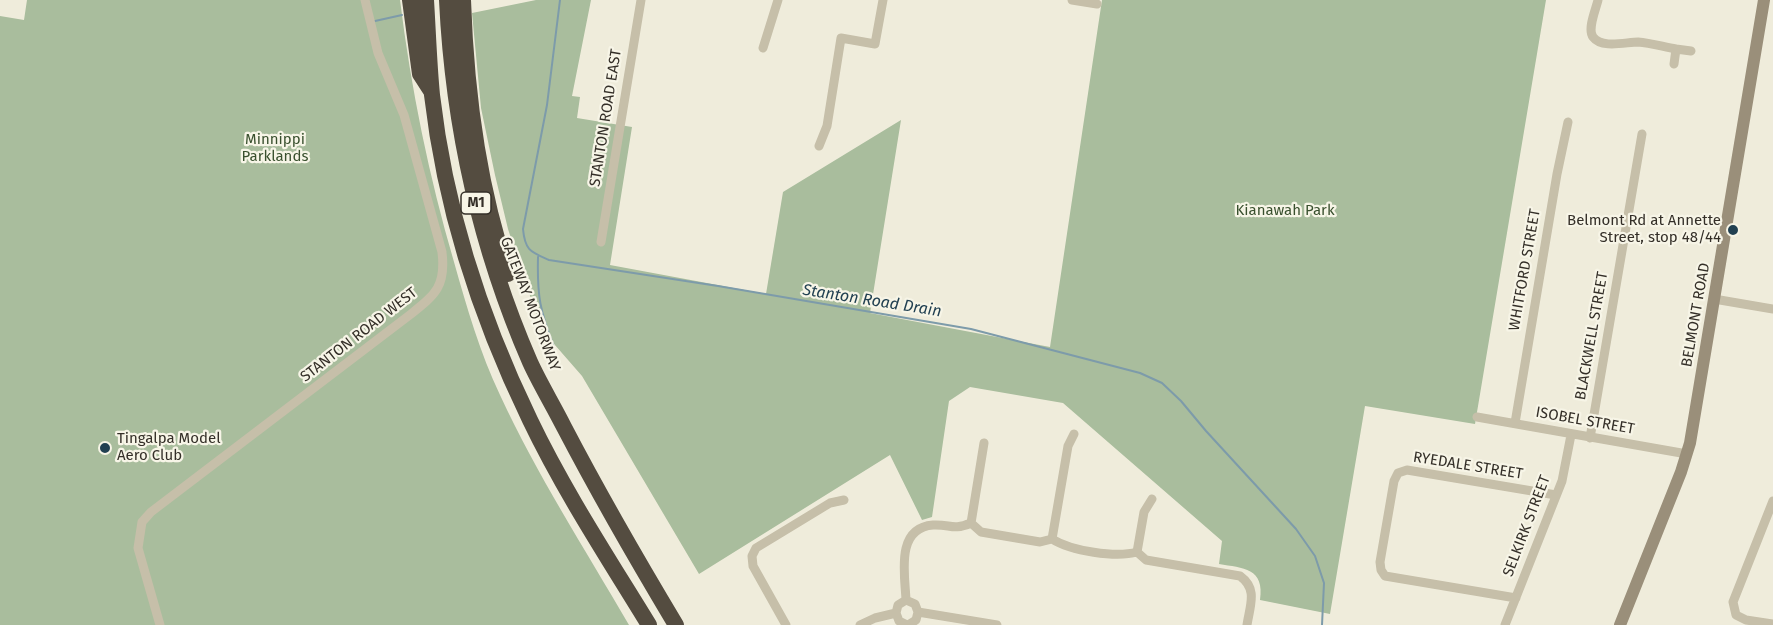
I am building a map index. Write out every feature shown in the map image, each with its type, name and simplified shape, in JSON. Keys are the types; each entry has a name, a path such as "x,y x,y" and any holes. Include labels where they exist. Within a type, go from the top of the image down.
{"highway":[{"path":"410,0 420,74 432,94"},
{"name":"M1","path":"426,0 432,94 443,164 458,228 491,332 531,422 562,480 649,625"},
{"name":"GATEWAY MOTORWAY","path":"447,0 452,69 459,119 477,207 489,251 518,333 541,385 595,486 676,625"},
{"path":"463,0 464,44 470,96 485,185 507,269 536,351 556,397 556,411"}],"main road":[{"name":"BELMONT ROAD","path":"1620,625 1687,454 1764,0"}],"street":[{"name":"STANTON ROAD WEST","path":"160,625 138,548 142,522 151,512 411,314 434,295 441,282 444,270 442,252 404,115 378,53 365,0"},
{"name":"STANTON ROAD EAST","path":"600,242 641,0"},
{"path":"763,48 778,0"},
{"path":"819,146 827,126 841,38 875,44 883,0"},
{"path":"1072,0 1096,4"},
{"path":"1598,0 1591,30 1593,37 1599,42 1609,44 1638,42 1691,51"},
{"path":"1674,64 1676,49"},
{"name":"WHITFORD STREET","path":"1515,423 1557,174 1568,122"},
{"name":"BLACKWELL STREET","path":"1590,438 1642,134"},
{"path":"1713,299 1773,309"},
{"name":"ISOBEL STREET","path":"1477,417 1687,454"},
{"path":"1053,539 1068,446 1074,434"},
{"name":"SELKIRK STREET","path":"1505,625 1562,481 1571,435"},
{"path":"971,524 984,443"},
{"name":"RYEDALE STREET","path":"1516,598 1385,576 1380,570 1380,562 1394,481 1398,473 1407,470 1556,495"},
{"path":"1137,552 1144,512 1152,499"},
{"path":"786,625 753,566 752,556 756,548 830,503 844,500"},
{"path":"1773,501 1733,603 1736,615 1746,620 1773,624"},
{"path":"971,524 981,532 1040,542 1053,539 1063,546 1125,556 1137,552"},
{"path":"906,600 904,554 907,543 914,534 924,527 934,525 958,528 971,524"},
{"path":"1137,552 1146,560 1240,576 1249,582 1252,593 1247,625"},
{"path":"906,600 915,604 918,612 916,621 908,625 899,621 896,614 898,605 906,600"},
{"path":"918,612 997,625"},
{"path":"860,625 875,618 896,614"}],"green space":[{"name":"Minnippi Parklands","path":"27,0 400,0 415,100 429,165 445,230 480,347 514,425 629,625 0,625 0,16 24,20"},
{"name":"Kianawah Park","path":"536,0 591,0 572,96 580,97 577,118 632,127 610,265 766,294 783,192 901,120 870,313 1050,347 1102,0 1546,0 1475,424 1365,406 1330,614 1260,600 1261,589 1256,576 1244,569 1219,564 1222,541 1063,403 970,387 949,401 932,517 922,520 890,455 699,574 582,376 541,329 508,229 481,108 472,13"}],"waterway":[{"name":"Stanton Road Drain","path":"560,0 547,105 523,229 525,242 530,250 549,260 971,329 1140,373 1162,383 1181,401 1296,529 1315,556 1324,583 1322,625"},
{"path":"375,21 402,15"},
{"path":"538,257 540,303 554,347"}],"place":[{"name":"Belmont Rd at Annette Street, stop 48/44","path":"1733,230"},
{"name":"Tingalpa Model Aero Club","path":"105,448"}]}
